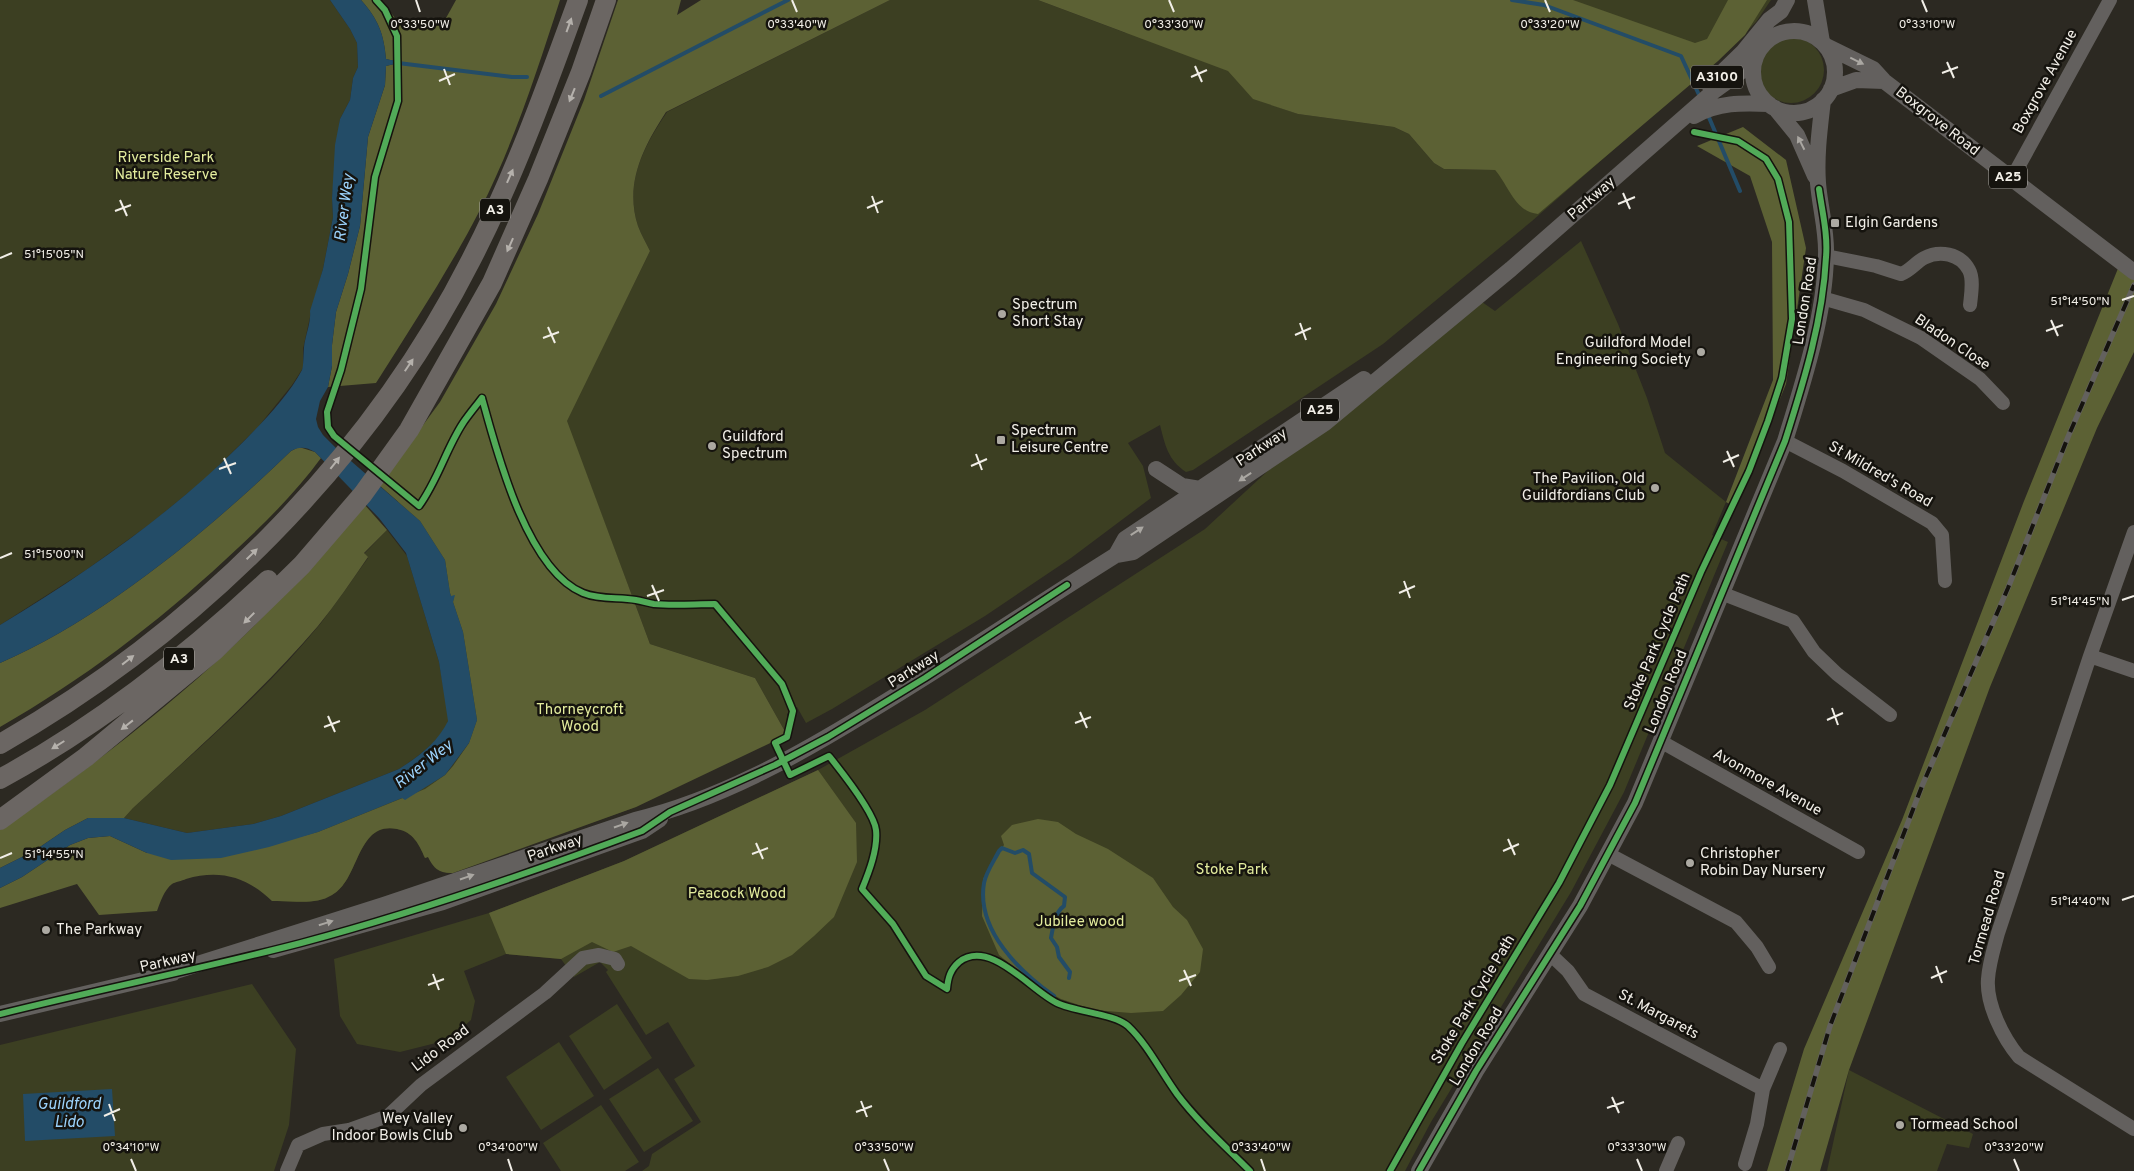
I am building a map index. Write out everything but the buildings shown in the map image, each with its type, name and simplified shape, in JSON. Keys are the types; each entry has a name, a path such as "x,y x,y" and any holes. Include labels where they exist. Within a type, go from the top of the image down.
{"highway":[{"name":"A3","path":"0,744 108,676 184,616 264,543 311,492 381,405 435,325 471,260 528,136 578,0"},
{"name":"A3","path":"0,779 77,734 139,690 222,623 339,515 409,430 492,283 515,233 581,72 606,0"},
{"path":"0,820 86,757 190,673 296,571 339,515"}],"main road":[{"path":"1815,0 1824,44 1834,62 1835,76 1827,94"},
{"name":"A3100","path":"1767,41 1778,26 1784,6"},
{"name":"A3100","path":"1654,145 1784,6"},
{"path":"1824,44 1807,33 1793,31 1779,34 1767,41 1759,51 1754,62 1753,76 1757,89 1772,106 1788,112 1801,112 1813,108 1827,94 1856,80 1884,81"},
{"name":"A25","path":"1824,44 1873,69 1884,81"},
{"name":"A25","path":"1654,145 1714,90 1754,62"},
{"name":"Boxgrove Road","path":"1884,81 2011,180 2134,271"},
{"name":"London Road","path":"1419,1171 1476,1071 1580,906 1635,803 1785,441 1802,385 1822,298 1826,256 1826,230 1818,182 1818,134 1827,94"},
{"name":"A25","path":"1654,145 1690,118 1706,109 1732,103 1772,106"},
{"name":"London Road","path":"1772,106 1797,135 1818,182"},
{"name":"Parkway","path":"0,1014 163,975 384,905 635,820 670,812 775,765 828,737 925,678 1116,555 1133,552 1325,423 1518,263 1654,145"},
{"name":"Parkway","path":"1116,555 1125,539 1438,329"},
{"path":"1156,469 1174,482 1200,489"}],"street":[{"name":"Boxgrove Avenue","path":"2011,180 2110,0"},
{"path":"1826,256 1876,266 1901,274 1924,258 1944,253 1958,258 1969,270 1970,305"},
{"name":"Bladon Close","path":"1822,298 1864,310 1921,338 1980,379 2003,402"},
{"name":"St Mildred's Road","path":"1785,441 1842,471 1932,523 1942,535 1945,581"},
{"name":"Tormead Road","path":"2134,532 2090,656 1998,933 1987,980 1993,1011 1998,1025 2019,1057 2134,1129"},
{"path":"1721,593 1794,621 1814,652 1837,674 1890,715"},
{"path":"2090,656 2134,670"},
{"name":"Avonmore Avenue","path":"1660,741 1858,852"},
{"path":"1608,854 1736,922 1757,947 1769,967"},
{"name":"Lido Road","path":"287,1171 298,1145 323,1134 348,1130 388,1116 421,1085 545,993 582,958 599,954 615,960 618,964"},
{"name":"St. Margarets","path":"1550,954 1568,971 1584,994 1763,1090"},
{"path":"1745,1164 1757,1124 1763,1090 1780,1049"},
{"path":"1666,1171 1678,1143"}],"green space":[{"name":"Riverside Park Nature Reserve","path":"0,0 330,0 350,29 357,43 358,67 353,78 350,100 340,119 332,198 333,217 323,269 303,349 303,368 292,385 258,427 205,479 150,524 86,570 0,625"},
{"path":"361,0 381,0 402,27 446,18 456,0 560,0 534,80 504,159 480,210 443,276 376,383 328,387 332,366 332,345 336,312 360,226 368,137 385,85 386,66 394,64 394,61 386,59 384,42 379,27"},
{"name":"Thorneycroft Wood","path":"618,0 681,0 677,15 701,0 890,0 666,112 650,138 638,166 633,195 638,226 650,251 567,421 650,644 755,678 787,735 636,807 453,873 441,871 435,867 428,857 425,858 418,843 407,833 397,829 384,829 373,834 366,842 341,888 332,895 318,900 303,902 272,901 253,886 243,881 222,875 210,875 198,876 172,884 165,893 157,911 99,915 77,884 0,908 0,888 22,877 70,845 88,838 110,836 147,853 251,850 318,832 425,789 445,775 469,743 477,720 463,632 453,602 454,596 451,596 450,593 445,560 420,521 379,485 440,402 496,304 538,214 584,100"},
{"path":"890,0 1038,0 1126,33 1063,0 1771,0 1756,22 1733,45 1532,221 1383,344 1193,470 1186,472 1171,457 1160,425 1128,443 1143,466 1151,498 1071,558 985,616 832,709 806,723 797,707 787,714 787,735 755,678 650,644 581,460 667,791 636,807 448,873 435,868 428,857 425,858 415,839 407,833 397,829 384,829 373,834 366,842 341,888 332,895 310,901 272,901 237,854 445,775 469,743 393,485 603,144 591,371 650,251 638,226 633,195 635,180 644,152 667,112","holes":["1258,100 1513,136 1503,179 1495,170 1444,169 1434,163 1409,134 1394,127 1298,114"]},
{"path":"1038,0 1573,0 1695,43 1707,39 1728,0 1767,0 1745,35 1718,61 1538,214 1524,209 1518,203 1495,170 1444,169 1434,163 1409,134 1394,127 1298,114 1253,99 1228,71"},
{"path":"1791,37 1804,40 1814,47 1821,57 1824,70 1821,83 1814,93 1804,100 1791,103 1778,100 1768,93 1761,83 1758,70 1761,57 1768,47 1778,40"},
{"path":"1743,127 1786,160 1806,248 1786,384 1736,508 1726,502 1773,380 1772,242 1750,176 1697,146"},
{"name":"Stoke Park","path":"1581,241 1618,324 1647,398 1665,453 1726,502 1712,535 1728,542 1624,792 1571,892 1431,1122 1405,1171 642,1171 649,1166 652,1154 701,1122 674,1079 695,1066 668,1022 646,1035 606,972 608,970 600,962 574,977 561,959 506,954 464,971 475,1001 471,1020 448,1040 400,1052 357,1044 340,1016 334,959 489,913 624,861 818,770 925,710 1205,529 1286,454 1482,302 1495,311"},
{"path":"2119,266 2134,278 2134,352 2097,428 1990,687 1849,1070 1820,1171 1767,1171 1804,1049 1902,820 2024,501"},
{"path":"299,447 315,452 321,458 288,499 238,548 199,584 145,629 60,690 0,727 0,663 78,622 116,597 191,540 260,481 291,451"},
{"path":"364,504 387,530 364,553 368,557 338,601 318,626 251,697 124,818 88,818 65,830 34,851 0,868 0,830 118,744 203,674 282,597"},
{"path":"387,530 407,556 439,662 449,717 447,725 436,740 399,769 281,816 253,824 187,833 124,818 254,696 300,648 321,623 368,558 364,554"},
{"name":"Peacock Wood","path":"818,770 856,823 857,862 834,917 792,955 768,967 738,976 707,980 689,979 631,946 613,952 592,942 561,959 506,954 489,913 624,861"},
{"name":"Jubilee wood","path":"1038,819 1058,822 1076,834 1108,849 1153,878 1173,907 1187,920 1203,949 1200,972 1181,995 1163,1011 1131,1013 1094,1010 1061,999 1037,986 999,955 982,916 983,879 1004,845 1001,836 1012,825"},
{"path":"252,984 296,1049 289,1125 274,1171 0,1171 0,1045"},
{"path":"617,1004 652,1058 604,1090 569,1036"},
{"path":"559,1042 594,1096 541,1130 506,1077"},
{"path":"658,1068 693,1121 644,1152 609,1099"},
{"name":"Tormead School","path":"1849,1070 1973,1134 1969,1148 1947,1144 1937,1171 1827,1171"},
{"path":"601,1105 639,1162 625,1171 561,1171 543,1143"}],"water":[{"name":"River Wey","path":"330,0 361,0 379,27 384,42 386,59 395,61 394,64 386,66 385,85 368,137 360,226 336,312 332,345 332,366 328,387 320,401 316,419 323,435 336,448 420,521 445,560 450,593 451,596 455,595 453,602 463,632 477,720 469,743 445,775 405,800 402,798 318,832 269,847 221,858 171,860 147,853 110,836 88,838 70,845 22,877 0,888 0,868 34,851 65,830 88,818 124,818 187,833 253,824 281,816 399,769 427,748 439,736 448,721 439,662 406,553 379,518 315,452 303,448 291,451 226,511 116,597 78,622 0,663 0,625 95,564 184,496 212,472 264,420 289,390 302,370 304,344 310,311 323,269 333,217 332,198 335,145 340,119 350,100 353,78 358,67 357,43 350,29"},
{"name":"Guildford Lido","path":"112,1089 115,1136 25,1141 23,1094"}],"waterway":[{"path":"601,96 788,0"},
{"path":"1512,0 1544,5 1681,56 1700,97"},
{"path":"390,62 512,77 527,77"},
{"path":"1708,115 1740,191"},
{"path":"1054,996 1028,975 1003,948 987,917 983,900 984,883 990,867 1002,848 1015,853 1023,850 1029,854 1032,873 1065,897 1064,906 1058,912 1055,920 1051,938 1057,947 1059,957 1070,972 1069,978"}],"railway":[{"path":"1787,1171 1830,1026 1922,786 2008,588 2068,437 2134,285"}],"cycle path":[{"path":"376,0 385,10 397,36 398,101 375,177 361,289 341,370 327,412 328,427 334,436 419,506 432,486 457,433 482,398"},
{"name":"Stoke Park Cycle Path","path":"1390,1171 1462,1043 1559,883 1610,785 1701,572 1749,471 1782,378 1792,319 1789,222 1778,179 1766,159 1738,141 1694,132"},
{"path":"1419,1171 1476,1071 1580,906 1635,803 1785,441 1812,350 1821,304 1826,240 1819,189"},
{"path":"482,398 496,448 517,508 530,536 546,561 563,580 583,593 596,597 638,600 662,605 715,604 782,684 793,711 787,737 775,743 790,775 829,756 856,792 870,813 876,830 874,853 862,889 893,924 926,976 947,989 950,974 959,962 971,956 984,956 1010,969 1046,997 1057,1003 1122,1022 1142,1042 1185,1104 1212,1134 1250,1171"},
{"path":"0,1014 301,943 344,931 473,891 642,831 670,812 775,765 828,737 925,678 1067,585"}],"place":[{"name":"Elgin Gardens","path":"1835,223"},
{"name":"Spectrum Short Stay","path":"1002,314"},
{"name":"Guildford Model Engineering Society","path":"1701,352"},
{"name":"Spectrum Leisure Centre","path":"1001,440"},
{"name":"Guildford Spectrum","path":"712,446"},
{"name":"The Pavilion, Old Guildfordians Club","path":"1655,488"},
{"name":"Christopher Robin Day Nursery","path":"1690,863"},
{"name":"The Parkway","path":"46,930"},
{"name":"Tormead School","path":"1900,1125"},
{"name":"Wey Valley Indoor Bowls Club","path":"463,1128"}]}
